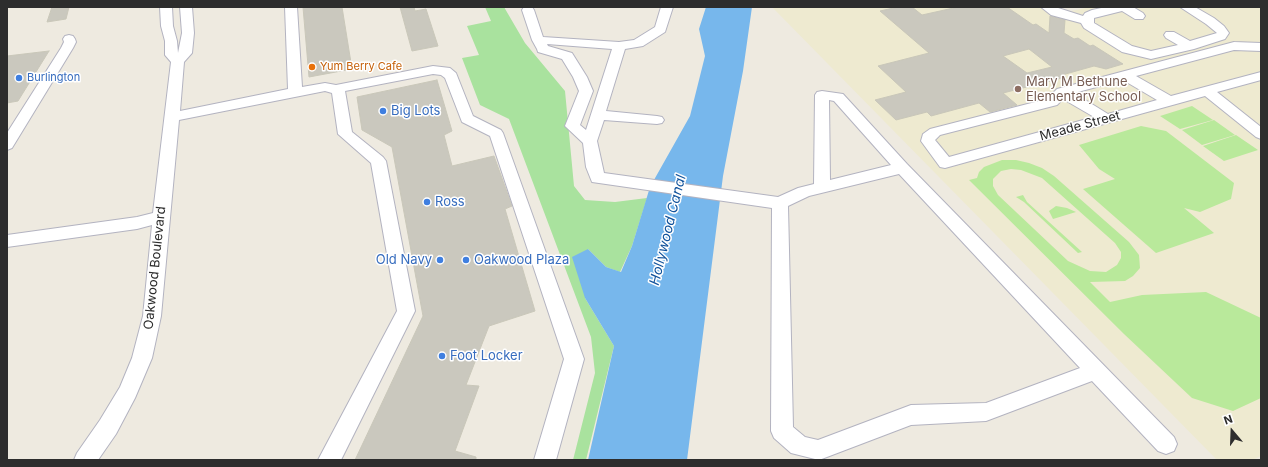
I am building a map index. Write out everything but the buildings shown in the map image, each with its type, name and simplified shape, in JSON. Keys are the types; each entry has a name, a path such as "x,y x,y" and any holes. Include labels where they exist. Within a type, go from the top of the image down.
{"street":[{"name":"Oakwood Boulevard","path":"166,7 167,26 171,41 172,55 178,61"},
{"name":"Oakwood Boulevard","path":"85,460 108,427 128,392 142,358 152,316 178,61 186,53 188,33 186,7"},
{"path":"291,7 295,92"},
{"path":"538,40 619,46 638,43 661,29 667,7"},
{"path":"1047,7 1061,14 1087,20"},
{"path":"1087,20 1089,16 1096,13 1123,7 1139,16"},
{"path":"1087,20 1088,25 1127,49 1151,55 1215,39 1221,36 1222,33 1220,29 1210,21 1186,7"},
{"path":"527,8 538,40 543,49 567,56 580,77 586,91 572,126 590,141"},
{"path":"1170,35 1189,46"},
{"path":"7,145 67,48 70,42 69,39"},
{"path":"619,46 590,141 594,167 598,178 780,203 804,192 902,168"},
{"path":"1060,96 1120,76 1234,46 1261,47"},
{"path":"172,117 295,92 325,87 336,89 433,70 445,71 451,76 467,119 496,133 574,359 545,460"},
{"path":"1120,76 1163,103"},
{"name":"Meade Street","path":"1060,96 1052,102 935,132 928,137 928,141 945,163 1261,76"},
{"path":"329,460 406,310 378,161 345,134 339,93 336,89"},
{"path":"1207,91 1261,134"},
{"path":"822,187 822,95 838,97 902,168 1166,444"},
{"path":"1060,96 1098,120"},
{"path":"598,115 657,120"},
{"path":"780,203 782,431 799,446 818,450 910,416 986,412 1095,371"},
{"path":"7,241 137,223 161,217"}],"shaded area":[{"path":"772,7 1059,7 1067,12 1090,7 1261,7 1261,456 1252,460 1217,460"}],"green space":[{"path":"485,7 504,7 525,43 565,91 574,186 585,200 615,202 647,198 632,246 620,272 606,267 588,249 585,298 614,346 586,460 573,460 595,373 591,337 509,119 480,105 462,58 479,55 467,26 491,21"},
{"path":"1192,106 1213,120 1180,129 1160,116"},
{"path":"1214,120 1235,135 1202,145 1182,130"},
{"path":"1141,126 1166,131 1234,183 1231,199 1200,212 1184,208 1214,233 1156,253 1083,189 1115,179 1099,169 1079,145"},
{"path":"1236,135 1258,150 1224,161 1203,146"},
{"path":"1002,160 1016,160 1042,168 1054,176 1129,242 1139,255 1140,268 1133,276 1125,281 1090,282 1110,302 1142,295 1206,292 1261,318 1261,398 1233,411 1192,398 1124,334 969,180 977,178 979,172 984,167","holes":["1011,169 1021,170 1042,178 1115,243 1121,252 1121,258 1117,265 1106,272 1090,271 1068,261 998,195 993,186 993,179 1001,171"]},
{"path":"1023,195 1027,202 1082,252 1078,253 1024,202 1016,197"},
{"path":"1056,206 1067,208 1076,212 1053,219 1049,211"}],"water":[{"name":"Hollywood Canal","path":"706,7 752,7 743,71 723,176 687,460 588,460 614,346 585,298 572,257 588,249 606,267 621,272 632,246 650,187 690,116 705,56 699,29"}],"place":[{"name":"Yum Berry Cafe","path":"312,67"},
{"name":"Burlington","path":"19,78"},
{"name":"Mary M Bethune Elementary School","path":"1018,89"},
{"name":"Big Lots","path":"383,111"},
{"name":"Ross","path":"427,202"},
{"name":"Old Navy","path":"440,260"},
{"name":"Oakwood Plaza","path":"466,260"},
{"name":"Foot Locker","path":"442,356"}]}
